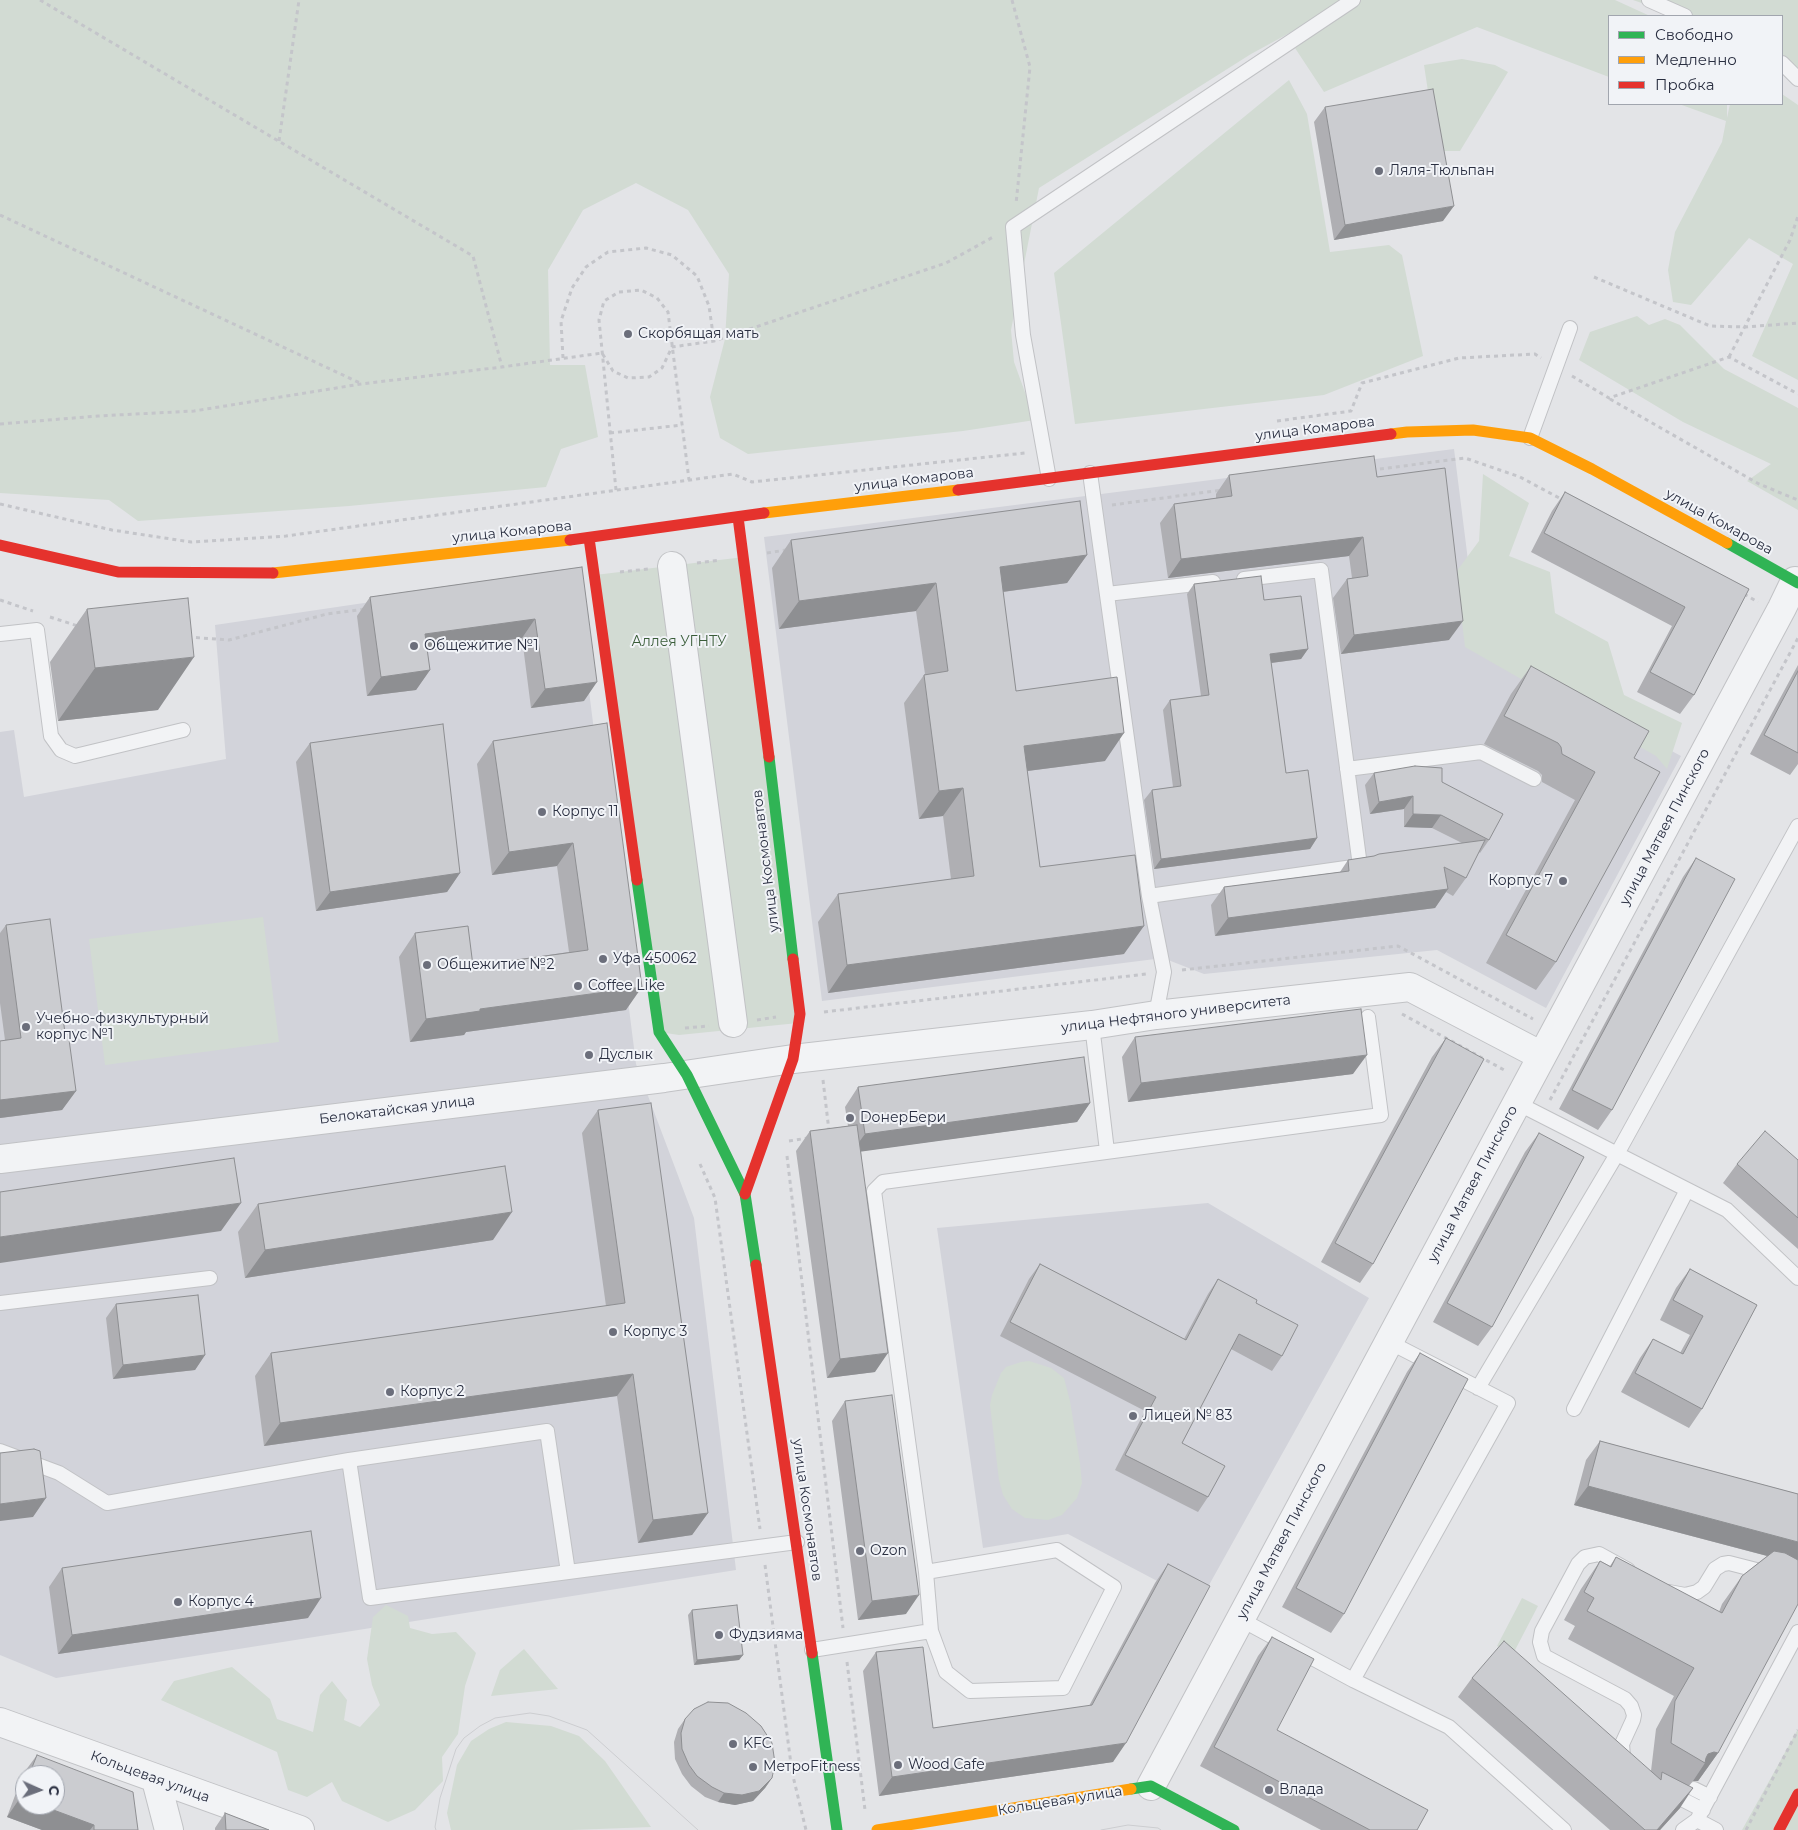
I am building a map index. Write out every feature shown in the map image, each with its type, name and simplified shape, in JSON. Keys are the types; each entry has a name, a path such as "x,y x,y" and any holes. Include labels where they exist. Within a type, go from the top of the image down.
{"main road":[{"name":"улица Комарова","path":"0,545 118,572 279,573 589,538 738,516 1049,479 1407,432 1473,430 1530,438 1592,468 1797,582"},
{"name":"улица Космонавтов","path":"738,516 746,566 800,1014 793,1059 745,1194"},
{"name":"улица Космонавтов","path":"589,538 659,1032 687,1075 745,1194 797,1542 837,1830"},
{"name":"Кольцевая улица","path":"876,1830 1151,1786"},
{"path":"1151,1786 1234,1830"},
{"path":"1779,1830 1798,1794"}],"street":[{"path":"672,566 733,1023"},
{"name":"улица Матвея Пинского","path":"1151,1786 1797,582"},
{"name":"улица Нефтяного университета","path":"793,1059 1156,1015 1410,987 1542,1056"},
{"name":"Белокатайская улица","path":"0,1159 687,1075 793,1059"},
{"name":"Кольцевая улица","path":"0,1722 156,1780 300,1830"},
{"path":"156,1780 168,1830"}],"lane":[{"path":"1049,479 1023,335 1014,226 1353,0"},
{"path":"1649,0 1683,15"},
{"path":"1783,63 1798,79"},
{"path":"1530,438 1570,328"},
{"path":"1090,473 1149,896 1164,972 1156,1015"},
{"path":"1107,594 1321,570 1360,866 1149,896"},
{"path":"0,634 37,630 51,736 61,750 74,756 183,730"},
{"path":"1347,769 1480,752 1534,779"},
{"path":"1478,1388 1617,1154 1798,826"},
{"path":"926,1572 1057,1550 1114,1587 1063,1688 970,1691 946,1672 931,1631 926,1572 874,1191 883,1182 1382,1115 1368,1017"},
{"path":"1092,1024 1107,1152"},
{"path":"1522,1093 1541,1116 1727,1210 1798,1278"},
{"path":"1574,1409 1687,1190"},
{"path":"0,1303 210,1278"},
{"path":"1352,1680 1508,1403 1388,1342"},
{"path":"0,1451 60,1473 107,1503 349,1460 547,1431 568,1572"},
{"path":"349,1460 370,1598 797,1542"},
{"path":"1637,1771 1627,1762 1622,1750 1623,1739 1633,1720 1634,1715 1631,1706 1624,1699 1544,1656 1540,1642 1542,1631 1578,1564 1584,1557 1599,1554 1638,1575"},
{"path":"1654,1584 1677,1594 1691,1594 1704,1587 1715,1569 1723,1564 1730,1564 1768,1573 1798,1588"},
{"path":"1240,1619 1352,1680 1449,1727 1564,1830"},
{"path":"812,1650 931,1631"},
{"path":"1683,1830 1700,1815 1798,1632"},
{"path":"1655,1785 1700,1815 1716,1830"},
{"path":"1694,1789 1710,1797"}],"path":[{"path":"40,0 473,256 502,368"},
{"path":"279,142 299,0"},
{"path":"672,347 714,341 946,263 1014,226 1030,67 1012,0"},
{"path":"0,215 361,384"},
{"path":"1729,357 1790,240 1798,216"},
{"path":"563,358 560,320 572,288 586,267 608,252 646,248 672,256 697,276 709,306 714,341"},
{"path":"1594,276 1710,326 1745,327 1798,323"},
{"path":"616,490 598,320 604,301 619,292 641,290 656,298 668,312 689,480"},
{"path":"602,354 613,371 628,378 649,377 662,368 672,347"},
{"path":"0,424 194,411 361,384 502,368 602,354"},
{"path":"1609,398 1760,484 1798,500"},
{"path":"610,433 682,425"},
{"path":"1367,471 1465,458 1520,477 1572,504"},
{"path":"0,504 112,530 191,542 286,536 733,474 752,482"},
{"path":"1095,507 1229,489"},
{"path":"761,554 791,550"},
{"path":"1736,590 1780,613"},
{"path":"0,600 35,612"},
{"path":"184,637 230,640 327,614 367,609"},
{"path":"44,615 79,627"},
{"path":"1541,1116 1798,638"},
{"path":"818,1012 1398,946 1556,1031"},
{"path":"1368,1017 1400,1013 1522,1093 1552,1096"},
{"path":"823,1056 829,1136"},
{"path":"824,1083 833,1082"},
{"path":"785,1141 812,1138"},
{"path":"786,1151 866,1814"},
{"path":"699,1163 715,1198 792,1772 806,1830"},
{"path":"1746,1830 1798,1730"}],"shaded area":[{"path":"1454,449 1479,648 1681,756 1546,1008 1437,950 1204,974 1163,958 822,1001 764,537"},
{"path":"574,572 636,1064 694,1218 736,1570 56,1678 0,1655 0,732 14,730 24,797 226,759 215,625"},
{"name":"Лицей № 83","path":"1208,1203 1369,1298 1199,1603 1068,1534 983,1548 937,1228"}],"green space":[{"path":"0,0 1350,0 1251,54 1039,188 1011,330 1014,362 1035,420 963,431 748,454 720,438 710,397 725,339 729,274 688,210 636,183 583,210 548,270 550,365 585,365 598,437 561,449 546,487 349,506 138,521 109,500 0,493"},
{"path":"1361,0 1615,0 1648,15 1608,15 1608,77 1477,27 1324,92 1295,48"},
{"path":"1633,0 1798,0 1798,83 1783,75 1783,15 1676,15"},
{"path":"1462,59 1495,65 1508,72 1460,151 1437,151 1424,65"},
{"path":"1289,80 1307,114 1330,252 1389,245 1402,255 1423,356 1324,395 1075,424 1054,273"},
{"path":"1783,95 1798,105 1798,380 1752,356 1793,264 1749,238 1691,305 1673,302 1668,270 1675,232 1722,142 1726,121 1682,105 1727,105 1727,118 1730,105 1783,105"},
{"path":"1637,316 1649,325 1665,319 1680,325 1724,369 1798,408 1798,510 1747,481 1771,464 1683,422 1579,360 1590,332"},
{"path":"1483,474 1529,503 1509,556 1550,572 1555,613 1608,642 1624,695 1682,723 1667,769 1656,756 1465,647 1456,572 1479,541"},
{"name":"Аллея УГНТУ","path":"744,557 798,1023 679,1035 659,1032 595,575"},
{"path":"263,917 279,1042 105,1065 89,939"},
{"path":"1029,1361 1051,1368 1064,1378 1070,1401 1080,1463 1082,1483 1077,1498 1062,1515 1048,1520 1025,1518 1012,1509 1003,1495 999,1480 990,1405 1001,1373 1006,1367"},
{"path":"1522,1598 1538,1606 1513,1654 1497,1646"},
{"path":"386,1605 408,1616 410,1628 432,1634 456,1632 476,1653 465,1686 458,1734 442,1757 443,1781 415,1810 388,1822 342,1801 332,1782 307,1797 288,1790 277,1752 161,1700 174,1681 232,1667 270,1699 277,1719 313,1732 320,1695 332,1681 347,1700 344,1720 360,1727 380,1705 372,1685 367,1659 373,1617"},
{"path":"524,1649 558,1689 491,1696 500,1670"},
{"path":"506,1722 551,1726 579,1736 605,1761 651,1827 572,1830 451,1830 447,1813 457,1765 471,1741 489,1729"},
{"path":"1798,1729 1798,1830 1742,1830"}],"building":[{"name":"Ляля-Тюльпан","path":"1433,89 1454,206 1345,225 1325,107"},
{"path":"1374,456 1377,477 1445,468 1463,621 1354,635 1347,579 1368,576 1363,537 1181,559 1174,504 1232,496 1229,475"},
{"path":"1565,492 1749,589 1694,695 1650,672 1685,607 1544,533"},
{"path":"1080,501 1087,555 1000,567 1016,691 1117,677 1124,733 1024,746 1040,867 1135,855 1144,926 847,965 838,894 974,876 963,788 939,791 924,675 948,671 936,583 799,601 791,540"},
{"name":"Общежитие №1","path":"582,567 597,682 545,689 535,619 425,634 430,670 381,677 370,597"},
{"path":"1261,576 1264,600 1301,596 1308,649 1270,654 1286,773 1308,770 1317,838 1161,859 1152,790 1181,786 1170,700 1209,695 1194,584"},
{"path":"188,598 194,657 95,668 87,609"},
{"name":"Корпус 7","path":"1531,666 1649,731 1634,758 1660,772 1556,962 1506,935 1595,772 1562,754 1558,743 1504,716"},
{"path":"1798,671 1798,753 1764,735"},
{"path":"607,723 642,987 480,1009 480,1011 426,1019 415,933 468,926 473,966 588,950 573,843 509,852 493,741"},
{"path":"443,724 460,873 330,892 310,743"},
{"path":"1415,766 1442,768 1442,782 1503,814 1489,840 1441,815 1413,814 1413,796 1379,802 1374,773"},
{"path":"1485,840 1466,878 1444,867 1448,889 1228,918 1224,887 1349,871 1348,860"},
{"path":"1696,858 1735,879 1612,1110 1572,1090"},
{"name":"Учебно-физкультурный корпус №1","path":"50,919 65,1033 68,1032 76,1091 0,1100 0,1041 21,1038 6,925"},
{"path":"1361,1009 1367,1055 1141,1083 1135,1037"},
{"path":"1446,1038 1484,1059 1373,1264 1335,1243"},
{"path":"1084,1057 1090,1103 865,1134 858,1087"},
{"path":"651,1103 708,1513 653,1520 633,1374 280,1423 271,1353 625,1303 598,1110"},
{"path":"857,1125 888,1353 840,1359 810,1131"},
{"path":"1765,1131 1798,1160 1798,1218 1737,1164"},
{"path":"1539,1133 1584,1157 1492,1327 1447,1303"},
{"path":"234,1158 241,1203 0,1237 0,1192"},
{"path":"505,1166 512,1212 265,1250 258,1204"},
{"path":"1040,1264 1186,1340 1218,1279 1257,1300 1256,1303 1298,1325 1282,1356 1239,1334 1182,1443 1225,1466 1208,1497 1125,1455 1156,1397 1010,1322"},
{"path":"1690,1269 1757,1305 1702,1409 1635,1373 1653,1339 1683,1354 1703,1316 1673,1300"},
{"path":"198,1295 205,1355 123,1365 116,1304"},
{"path":"1420,1353 1468,1379 1344,1614 1296,1588"},
{"path":"892,1395 919,1595 872,1601 845,1401"},
{"path":"1600,1441 1798,1494 1798,1542 1588,1486"},
{"path":"34,1449 40,1451 46,1498 0,1504 0,1453"},
{"name":"Корпус 4","path":"311,1531 321,1598 72,1635 62,1568"},
{"path":"1774,1551 1785,1553 1798,1560 1798,1604 1718,1753 1708,1754 1705,1763 1671,1743 1675,1701 1694,1668 1587,1611 1594,1598 1584,1592 1600,1561 1611,1567 1616,1557 1722,1613 1742,1576"},
{"path":"1168,1564 1210,1586 1126,1743 892,1777 876,1652 923,1647 933,1728 1092,1705"},
{"path":"737,1605 743,1655 697,1660 692,1610"},
{"path":"1272,1637 1314,1659 1277,1730 1428,1810 1417,1830 1370,1830 1214,1747"},
{"path":"1504,1641 1661,1780 1662,1772 1693,1788 1657,1830 1645,1830 1472,1678"},
{"path":"708,1702 728,1703 746,1713 761,1726 772,1743 775,1763 772,1778 759,1791 742,1795 724,1793 697,1776 689,1765 682,1749 681,1733 685,1719 694,1709"},
{"path":"37,1755 63,1765 33,1765"},
{"path":"65,1766 133,1792 138,1830 94,1830 94,1825 65,1814"},
{"path":"225,1813 269,1830 226,1830"}],"tram line":[{"path":"436,1830 440,1798 456,1749 464,1738 495,1718 530,1713 549,1716 587,1730 698,1830"},
{"path":"1101,1830 1128,1825 1158,1828 1161,1830"}],"traffic: fast":[{"path":"1727,543 1798,583"},
{"path":"769,757 793,959"},
{"path":"637,880 659,1032 687,1075 745,1194 756,1265"},
{"path":"812,1653 837,1830"},
{"path":"1131,1789 1151,1786 1234,1830"}],"traffic: slow":[{"path":"1391,434 1473,430 1530,438 1592,469 1727,543"},
{"path":"764,513 958,490"},
{"path":"273,573 570,540"},
{"path":"877,1830 1131,1789"}],"traffic: jam":[{"path":"958,490 1391,434"},
{"path":"570,540 764,513"},
{"path":"738,517 769,757"},
{"path":"589,538 637,880"},
{"path":"0,545 118,572 273,573"},
{"path":"745,1194 793,1059 800,1014 793,959"},
{"path":"756,1265 812,1653"},
{"path":"1779,1830 1798,1794"}],"place":[{"name":"Ляля-Тюльпан","path":"1379,171"},
{"name":"Скорбящая мать","path":"628,334"},
{"name":"Общежитие №1","path":"414,646"},
{"name":"Корпус 11","path":"542,812"},
{"name":"Корпус 7","path":"1563,881"},
{"name":"Уфа 450062","path":"603,959"},
{"name":"Общежитие №2","path":"427,965"},
{"name":"Coffee Like","path":"578,986"},
{"name":"Учебно-физкультурный корпус №1","path":"26,1027"},
{"name":"Дуслык","path":"589,1055"},
{"name":"DонерБери","path":"850,1118"},
{"name":"Корпус 3","path":"613,1332"},
{"name":"Корпус 2","path":"390,1392"},
{"name":"Лицей № 83","path":"1133,1416"},
{"name":"Ozon","path":"860,1551"},
{"name":"Корпус 4","path":"178,1602"},
{"name":"Фудзияма","path":"719,1635"},
{"name":"KFC","path":"733,1744"},
{"name":"Wood Cafe","path":"898,1765"},
{"name":"МетроFitness","path":"753,1767"},
{"name":"Влада","path":"1269,1790"}]}
